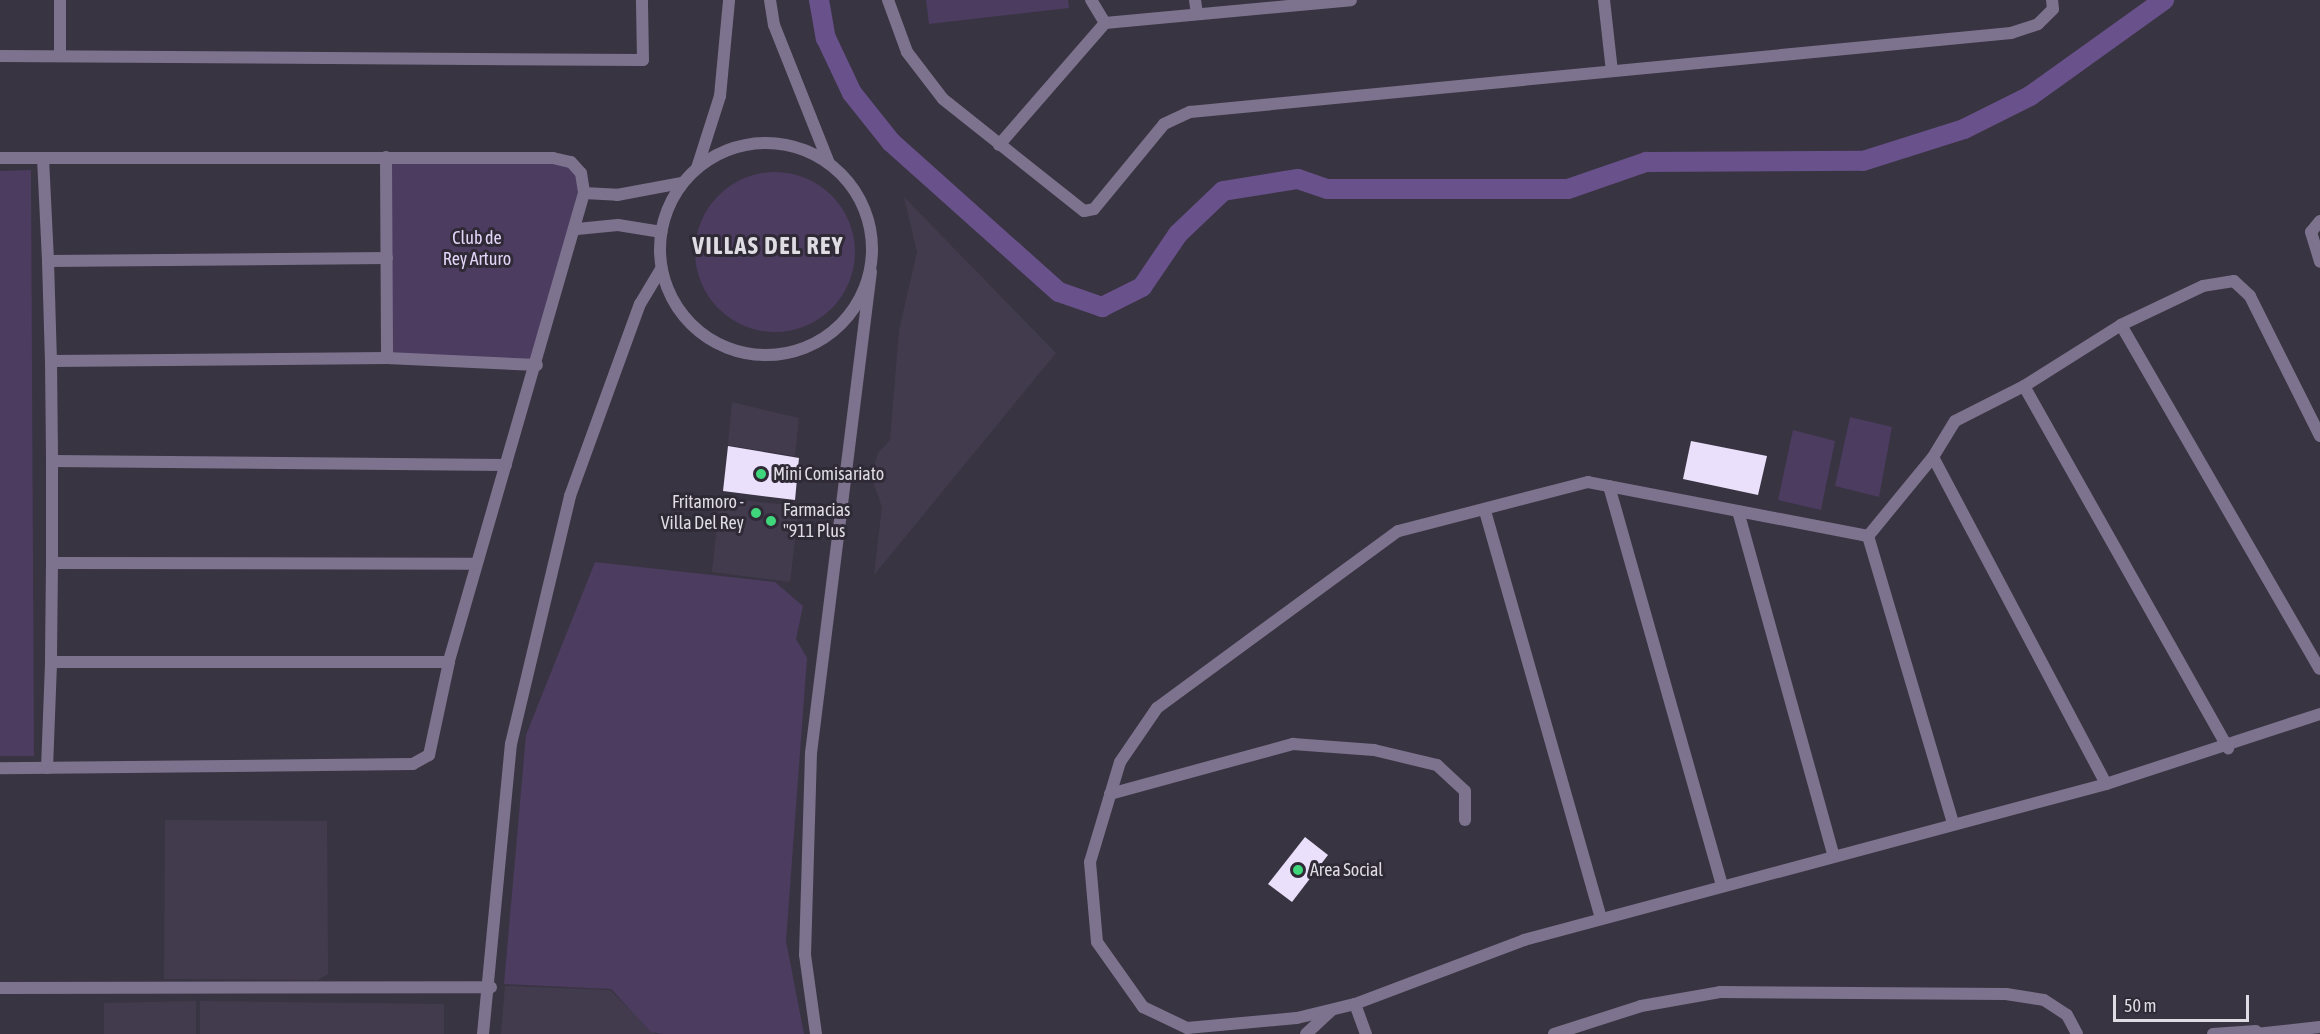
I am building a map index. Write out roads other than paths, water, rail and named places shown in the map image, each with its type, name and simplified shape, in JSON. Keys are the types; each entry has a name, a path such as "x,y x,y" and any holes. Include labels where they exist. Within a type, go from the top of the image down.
{"street":[{"path":"60,0 60,56"},
{"path":"0,56 643,60 642,0"},
{"path":"697,168 720,96 729,0"},
{"path":"770,0 774,25 829,163"},
{"path":"888,0 907,52 943,99 1084,211 1094,209 1164,124 1190,112 2011,33 2038,24 2053,9 2052,0"},
{"path":"1091,0 1105,23"},
{"path":"1195,0 1197,14"},
{"path":"999,145 1105,23 1299,3 1351,0"},
{"path":"1604,0 1612,71"},
{"path":"816,1034 805,955 811,753 871,272 873,241 866,211 851,184 829,163 797,148 762,143 727,150 697,168 682,183 661,232 661,269 674,303 697,331 729,349 765,356 801,350 833,333 857,306 871,272"},
{"path":"386,157 387,358"},
{"path":"0,158 553,158 581,173 584,193 577,229 476,564 449,663 435,742 429,756 413,764 0,768"},
{"path":"44,158 52,461 51,662 47,768"},
{"path":"584,193 617,195 682,183"},
{"path":"2320,221 2311,232 2320,262"},
{"path":"577,229 618,225 661,232"},
{"path":"48,261 387,258"},
{"path":"483,1034 491,987 511,744 567,508 636,315 661,269"},
{"path":"1868,536 1933,457 1954,422 2024,386 2121,325 2203,286 2234,281 2250,296 2320,436"},
{"path":"2121,325 2320,669"},
{"path":"51,361 387,358 537,365"},
{"path":"2024,386 2228,748"},
{"path":"1933,457 2106,784"},
{"path":"52,461 506,465"},
{"path":"1868,536 1588,483 1485,511 1398,531 1157,708 1120,762 1090,862 1097,942 1143,1007 1187,1029 1275,1022 1355,1004 1524,940 1721,883 2106,784 2228,748 2320,714"},
{"path":"1609,486 1721,883"},
{"path":"1485,511 1601,918"},
{"path":"1738,512 1833,853"},
{"path":"1868,536 1953,824"},
{"path":"52,563 476,564"},
{"path":"51,662 449,663"},
{"path":"1110,794 1293,744 1374,750 1437,765 1465,791 1465,820"},
{"path":"0,988 491,987"},
{"path":"1554,1034 1641,1006 1720,992 2006,994 2044,1000 2067,1015 2077,1034"},
{"path":"1355,1004 1366,1034"},
{"path":"1306,1034 1333,1010"},
{"path":"1264,1034 1275,1022"},
{"path":"2212,1034 2256,1033 2320,1027"}],"waterway":[{"path":"819,0 826,38 852,93 891,142 1059,292 1102,307 1142,287 1178,234 1223,191 1298,179 1327,189 1568,189 1646,162 1863,161 1964,129 2030,96 2164,0"}],"place":[{"name":"Mini Comisariato","path":"761,474"},
{"name":"Fritamoro - Villa Del Rey","path":"756,513"},
{"name":"Farmacias \"911 Plus","path":"771,521"},
{"name":"Area Social","path":"1298,870"}],"district":[{"name":"VILLAS DEL REY","path":"768,246"}],"park label":[{"name":"Club de Rey Arturo","path":"477,249"}]}
